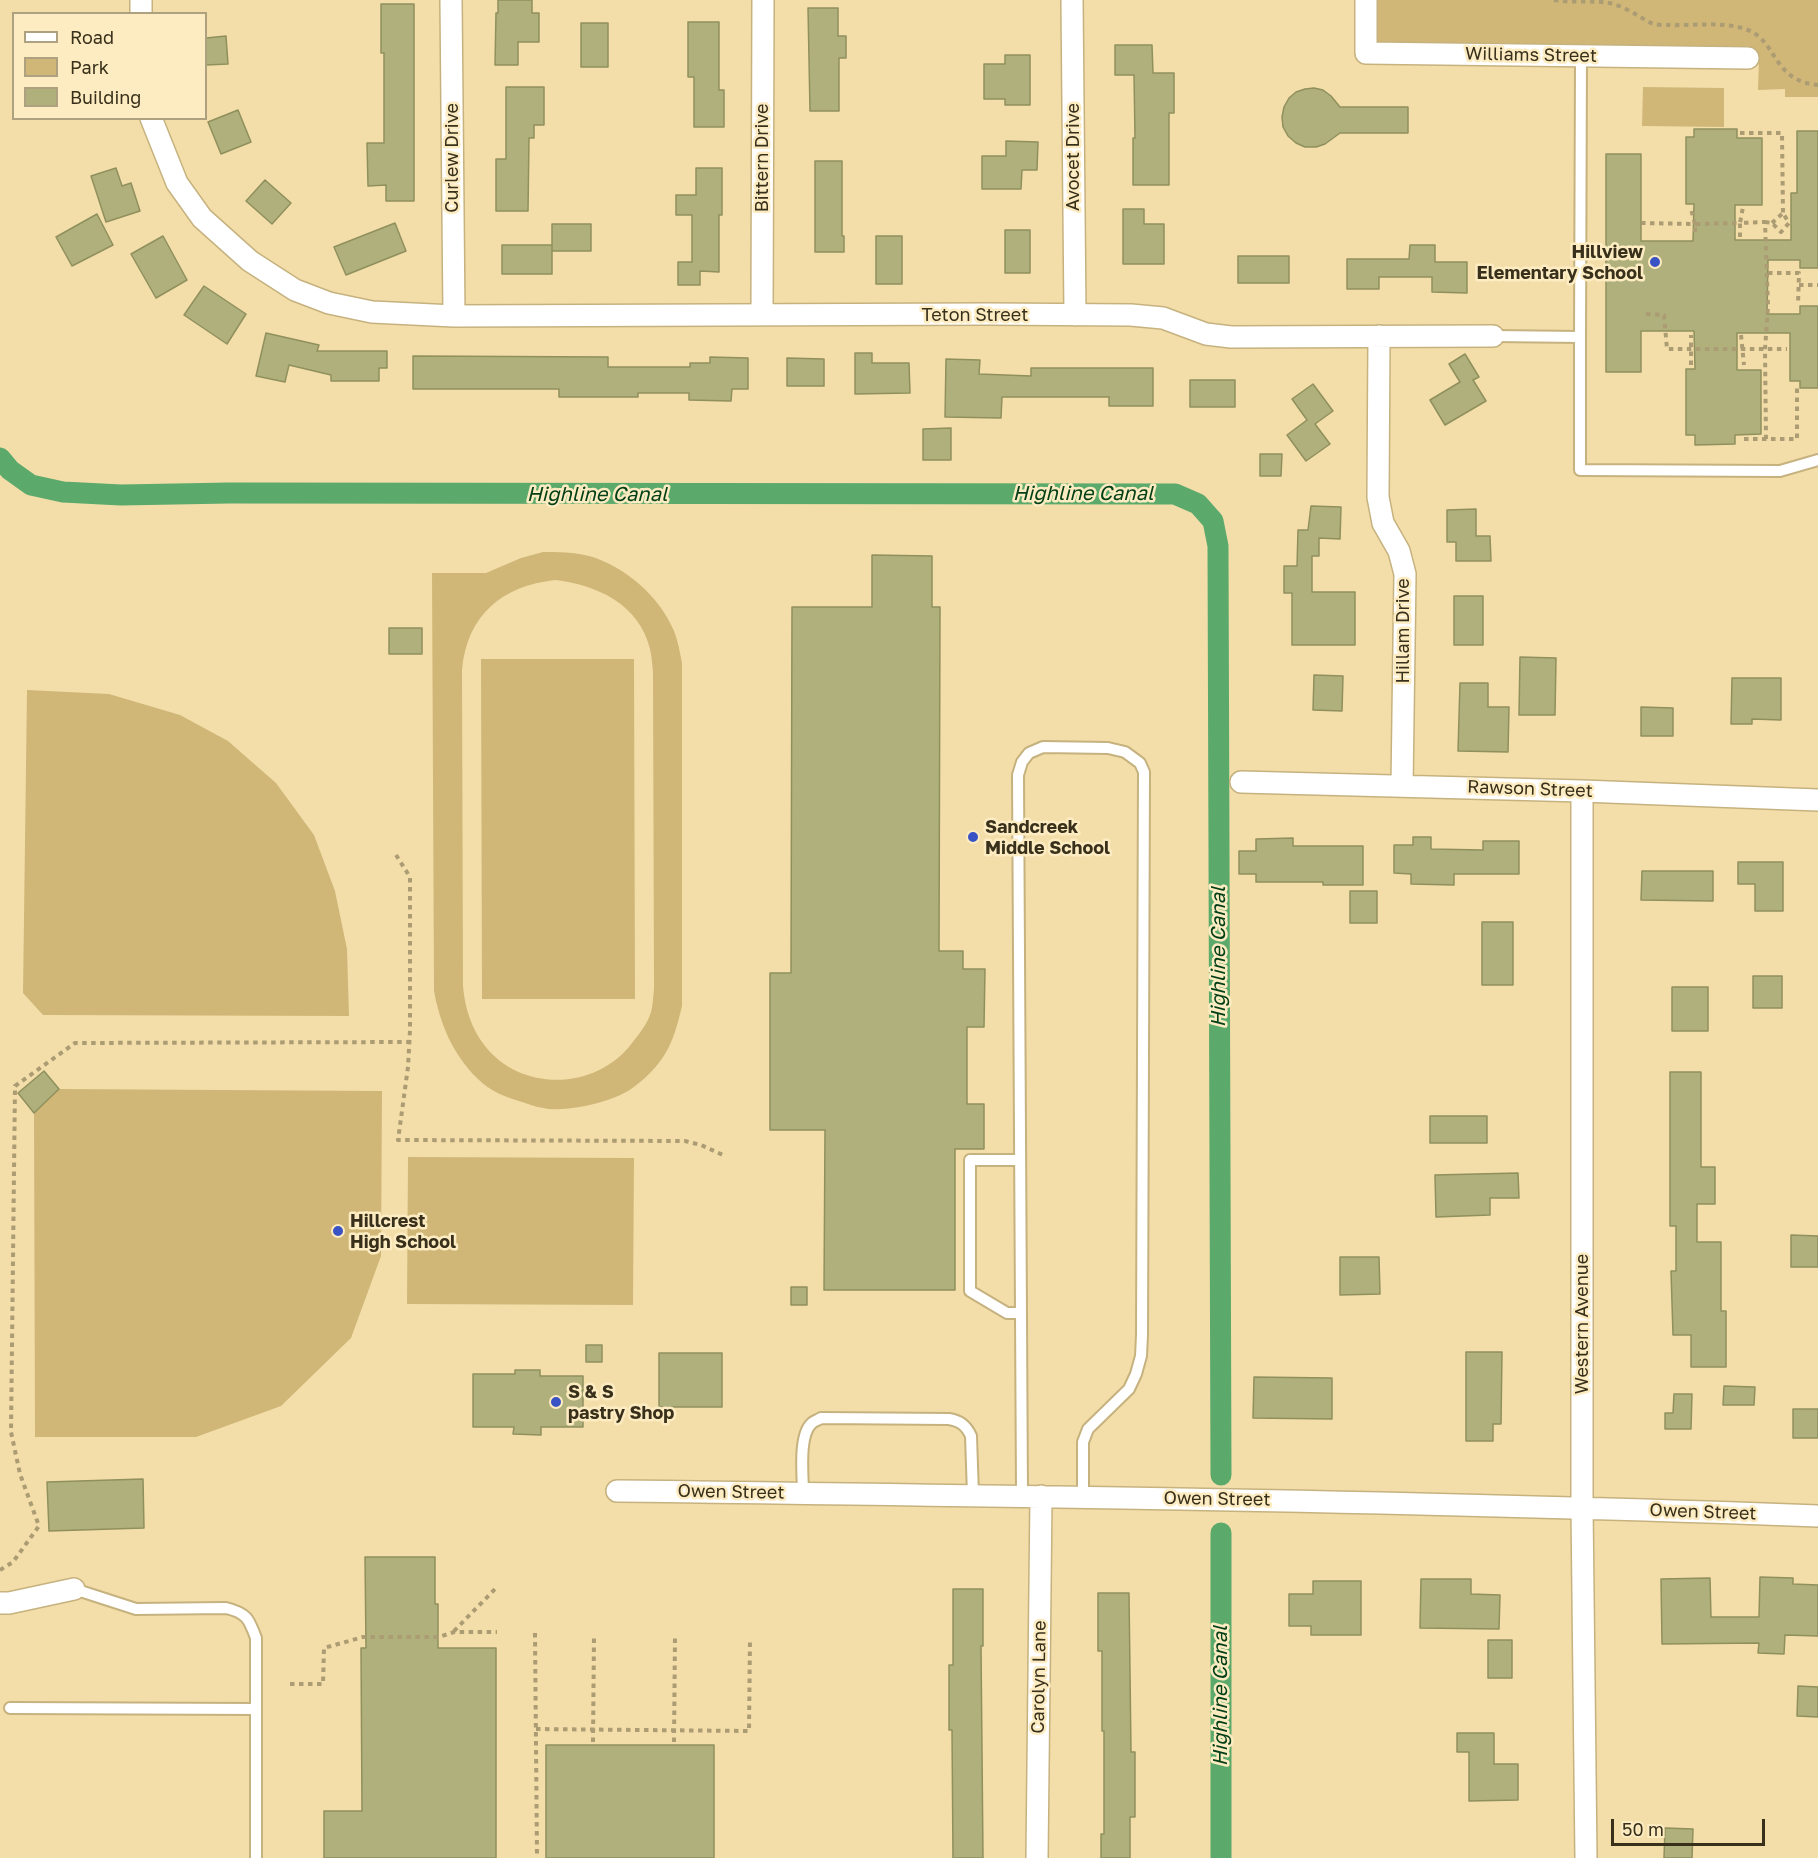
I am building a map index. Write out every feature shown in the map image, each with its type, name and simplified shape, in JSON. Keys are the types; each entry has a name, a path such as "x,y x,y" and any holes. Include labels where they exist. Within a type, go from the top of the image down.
{"street":[{"name":"Curlew Drive","path":"452,0 454,316"},
{"name":"Bittern Drive","path":"762,315 763,0"},
{"name":"Avocet Drive","path":"1072,0 1074,315"},
{"name":"Williams Street","path":"1366,0 1366,53 1748,58"},
{"name":"Teton Street","path":"152,120 177,183 202,218 250,261 295,290 329,303 372,312 454,316 1074,315 1163,318 1206,334 1231,337 1493,336"},
{"name":"Hillam Drive","path":"1379,336 1378,497 1383,523 1399,551 1405,574 1402,786"},
{"name":"Rawson Street","path":"1241,782 1582,790 1818,800"},
{"name":"Western Avenue","path":"1582,790 1582,1507 1586,1858"},
{"name":"Owen Street","path":"616,1491 973,1495 1582,1507 1818,1516"},
{"name":"Carolyn Lane","path":"1032,1496 1037,1858"},
{"path":"0,1603 74,1589"}],"lane":[{"path":"1581,56 1580,470 1780,471 1818,460"},
{"path":"1493,336 1580,337"},
{"path":"1032,1496 1021,1312 1018,798 1020,768 1029,753 1043,747 1108,748 1125,752 1140,763 1144,772 1142,1335 1141,1356 1129,1389 1088,1429 1083,1442 1083,1497"},
{"path":"1020,1160 970,1160 970,1291 1007,1312 1021,1312"},
{"path":"803,1493 803,1443 811,1423 820,1418 949,1419 957,1420 967,1427 971,1436 973,1495"},
{"path":"74,1589 136,1609 226,1608 240,1612 250,1622 256,1638 256,1858"},
{"path":"10,1708 256,1709"}],"path":[{"path":"1554,0 1608,2 1654,24 1729,25 1748,29 1771,51 1780,66 1794,79 1818,86"},
{"path":"1641,223 1765,222 1772,223 1781,232 1789,223 1783,213 1782,133 1740,133"},
{"path":"1740,237 1743,207"},
{"path":"1691,209 1695,232"},
{"path":"1772,223 1783,213"},
{"path":"1765,222 1768,273 1766,439"},
{"path":"1768,273 1799,273 1798,304"},
{"path":"1799,285 1818,285"},
{"path":"1646,314 1664,315 1667,349 1787,349"},
{"path":"1691,335 1691,366"},
{"path":"1741,335 1744,366"},
{"path":"1744,439 1797,439 1797,388"},
{"path":"396,855 410,876 408,1067 398,1140 685,1141 701,1145 725,1156"},
{"path":"0,1570 13,1562 39,1526 20,1474 11,1432 15,1086 75,1043 409,1042"},
{"path":"454,1632 498,1586"},
{"path":"290,1684 323,1684 324,1648 363,1636 439,1637 454,1632 497,1632"},
{"path":"535,1634 537,1856"},
{"path":"593,1742 594,1635"},
{"path":"674,1742 675,1636"},
{"path":"536,1729 749,1731 750,1638"}],"green space":[{"path":"1366,0 1818,0 1818,97 1785,97 1785,89 1758,90 1759,58 1366,53"},
{"path":"1643,87 1724,88 1724,127 1642,126"},
{"path":"543,552 560,552 589,556 616,567 640,584 660,606 675,635 682,663 682,1006 670,1044 649,1074 623,1094 576,1108 540,1108 498,1093 483,1083 461,1060 449,1038 434,991 432,573 486,573 521,558","holes":["555,580 601,592 626,609 644,633 651,652 653,672 654,989 652,1009 648,1020 617,1059 599,1070 580,1077 559,1080 539,1078 519,1072 501,1061 480,1039 472,1025 465,1002 463,986 462,670 471,634 490,607 519,589 536,583"]},
{"path":"481,659 634,659 635,999 482,999"},
{"path":"27,690 109,694 180,715 228,741 276,783 314,835 335,891 347,949 349,1016 43,1015 23,993"},
{"path":"59,1089 382,1091 381,1256 351,1338 281,1406 196,1437 35,1437 34,1113"},
{"path":"408,1157 634,1158 633,1305 407,1304"}],"building":[{"path":"498,0 532,0 532,13 539,13 539,42 518,42 518,65 495,65"},
{"path":"381,4 414,4 414,201 386,201 386,185 368,186 367,143 384,143 384,53 381,53"},
{"path":"808,8 838,8 838,36 846,36 846,58 839,58 839,111 810,111"},
{"path":"688,22 719,22 719,90 724,90 724,127 694,127 694,77 688,77"},
{"path":"581,23 608,23 608,67 581,67"},
{"path":"226,36 228,64 207,65 207,38"},
{"path":"1115,45 1152,45 1153,73 1174,73 1174,113 1169,113 1169,185 1133,185 1134,75 1115,75"},
{"path":"1005,55 1030,55 1030,105 1005,105 1005,99 984,99 984,64 1005,64"},
{"path":"506,87 544,87 544,125 534,125 534,138 529,138 528,211 496,211 496,159 506,159"},
{"path":"1314,88 1323,90 1340,107 1408,107 1408,133 1340,133 1325,144 1316,147 1305,147 1296,143 1283,127 1284,107 1296,92"},
{"path":"238,110 251,142 221,154 208,122"},
{"path":"1694,129 1737,129 1737,138 1762,138 1762,205 1735,205 1735,240 1791,240 1791,193 1797,193 1797,131 1818,131 1818,268 1800,268 1800,260 1768,260 1767,314 1800,314 1800,306 1818,306 1818,388 1800,388 1800,381 1790,381 1790,333 1737,333 1737,370 1761,370 1761,434 1735,435 1735,444 1695,445 1695,435 1686,435 1686,369 1695,369 1694,331 1641,331 1641,372 1606,372 1606,154 1641,154 1641,241 1693,241 1694,204 1686,204 1686,137 1694,137"},
{"path":"1006,141 1038,142 1037,170 1022,170 1021,189 982,189 982,156 1006,156"},
{"path":"815,161 842,161 844,252 815,252"},
{"path":"116,168 122,186 131,183 140,211 106,222 91,176"},
{"path":"696,168 722,168 719,272 700,271 700,285 678,285 678,262 692,262 692,215 676,215 676,195 696,195"},
{"path":"265,180 291,203 272,224 246,201"},
{"path":"1123,209 1144,209 1144,224 1164,224 1164,264 1123,264"},
{"path":"97,214 113,245 72,266 56,237"},
{"path":"395,223 406,251 346,275 334,247"},
{"path":"552,224 591,224 591,251 552,251"},
{"path":"1005,230 1030,230 1030,273 1005,273"},
{"path":"163,236 187,280 156,298 131,254"},
{"path":"876,236 902,236 902,284 876,284"},
{"path":"502,245 552,245 552,274 502,274"},
{"path":"1410,245 1435,245 1435,262 1467,262 1467,293 1432,292 1432,277 1379,277 1379,289 1347,289 1347,259 1409,259"},
{"path":"1238,256 1289,256 1289,283 1238,283"},
{"path":"204,286 246,314 227,344 184,315"},
{"path":"266,333 319,345 317,351 387,351 387,368 379,368 379,381 331,381 331,375 289,365 285,382 256,376"},
{"path":"855,353 872,353 872,363 909,363 910,393 855,394"},
{"path":"1465,354 1479,377 1473,380 1486,401 1445,425 1430,400 1460,382 1449,364"},
{"path":"413,356 608,357 608,367 690,367 690,363 710,363 710,357 748,358 748,389 732,389 731,401 689,400 689,393 638,393 638,397 559,397 559,389 413,389"},
{"path":"787,358 824,359 824,386 787,386"},
{"path":"946,359 980,360 979,374 1031,376 1031,368 1153,368 1153,406 1109,406 1109,397 1002,397 1001,418 945,417"},
{"path":"1190,380 1235,380 1235,407 1190,407"},
{"path":"1313,384 1333,411 1315,424 1330,444 1306,461 1287,435 1307,420 1292,399"},
{"path":"951,428 951,460 923,460 923,429"},
{"path":"1260,454 1282,454 1281,476 1260,476"},
{"path":"1311,506 1341,507 1340,539 1319,538 1319,556 1312,556 1312,592 1355,592 1355,645 1292,645 1292,593 1284,593 1284,566 1297,566 1298,530 1308,530"},
{"path":"1476,509 1476,536 1490,536 1491,561 1456,561 1456,542 1447,542 1447,510"},
{"path":"872,555 932,556 932,607 940,607 939,951 963,951 963,969 985,969 984,1027 967,1027 967,1104 984,1104 984,1149 955,1149 955,1290 824,1290 825,1130 770,1130 770,973 791,973 792,607 872,607"},
{"path":"1454,596 1483,596 1483,645 1454,645"},
{"path":"389,628 422,628 422,654 389,654"},
{"path":"1520,657 1556,658 1555,715 1519,715"},
{"path":"1314,675 1343,676 1342,711 1313,710"},
{"path":"1732,678 1781,678 1781,720 1752,719 1752,724 1731,724"},
{"path":"1460,683 1488,683 1488,707 1509,707 1508,752 1458,751"},
{"path":"1641,707 1673,708 1673,736 1641,736"},
{"path":"1413,837 1431,837 1431,849 1483,850 1483,841 1519,841 1519,874 1454,874 1454,885 1411,884 1411,874 1394,873 1394,845 1413,845"},
{"path":"1293,838 1293,846 1363,846 1363,885 1323,885 1323,882 1256,882 1256,874 1239,874 1239,851 1256,851 1256,839"},
{"path":"1738,862 1783,862 1783,911 1755,911 1755,884 1738,884"},
{"path":"1642,871 1713,871 1713,901 1641,900"},
{"path":"1350,891 1377,891 1377,923 1350,923"},
{"path":"1482,922 1513,922 1513,985 1482,985"},
{"path":"1753,976 1782,976 1782,1008 1753,1008"},
{"path":"1672,987 1708,987 1708,1031 1672,1031"},
{"path":"44,1071 59,1089 34,1113 18,1093"},
{"path":"1670,1072 1701,1072 1701,1167 1715,1167 1715,1204 1697,1204 1697,1242 1721,1242 1721,1311 1726,1311 1726,1367 1691,1367 1691,1335 1673,1335 1671,1271 1676,1271 1676,1226 1670,1226"},
{"path":"1430,1116 1487,1116 1487,1143 1430,1143"},
{"path":"1518,1173 1519,1198 1490,1198 1490,1215 1436,1217 1435,1175"},
{"path":"1791,1235 1818,1236 1818,1267 1791,1267"},
{"path":"1340,1257 1379,1257 1380,1294 1340,1295"},
{"path":"791,1287 807,1287 807,1305 791,1305"},
{"path":"586,1345 602,1345 602,1362 586,1362"},
{"path":"1466,1352 1502,1352 1501,1424 1493,1424 1493,1441 1466,1441"},
{"path":"659,1353 722,1353 722,1407 659,1407"},
{"path":"515,1370 540,1370 540,1376 583,1376 583,1427 541,1427 541,1435 513,1434 514,1427 473,1427 473,1374 515,1374"},
{"path":"1254,1377 1332,1378 1332,1419 1253,1418"},
{"path":"1724,1386 1755,1387 1754,1405 1723,1405"},
{"path":"1674,1394 1692,1394 1691,1429 1665,1429 1665,1413 1673,1413"},
{"path":"1793,1409 1818,1409 1818,1438 1793,1438"},
{"path":"143,1479 144,1528 49,1531 47,1482"},
{"path":"365,1557 435,1557 438,1648 496,1648 496,1858 324,1858 324,1811 362,1811 361,1648 366,1648"},
{"path":"1760,1577 1793,1578 1793,1584 1818,1585 1818,1636 1785,1635 1784,1654 1758,1653 1759,1643 1662,1644 1661,1579 1710,1578 1711,1617 1759,1617"},
{"path":"1421,1579 1471,1579 1471,1594 1500,1595 1499,1629 1420,1628"},
{"path":"1313,1581 1361,1581 1361,1635 1311,1635 1311,1626 1289,1626 1289,1594 1313,1594"},
{"path":"953,1589 983,1589 983,1646 981,1646 983,1858 953,1858 949,1665 953,1665"},
{"path":"1098,1593 1129,1593 1131,1752 1135,1752 1135,1817 1130,1817 1130,1858 1101,1858 1101,1834 1104,1834 1104,1731 1102,1731 1102,1651 1098,1651"},
{"path":"1488,1640 1512,1640 1512,1678 1488,1678"},
{"path":"1798,1686 1818,1687 1818,1717 1797,1716"},
{"path":"1457,1733 1494,1733 1494,1764 1518,1764 1518,1800 1469,1801 1469,1752 1457,1752"},
{"path":"546,1745 714,1745 714,1858 546,1858"},
{"path":"1665,1828 1693,1829 1692,1858 1664,1858"}],"waterway":[{"name":"Highline Canal","path":"0,458 10,470 31,485 63,492 121,495 229,493 1175,494 1198,504 1213,521 1218,546 1221,1475"},
{"name":"Highline Canal","path":"1221,1533 1221,1858"}],"place":[{"name":"Hillview Elementary School","path":"1655,262"},
{"name":"Sandcreek Middle School","path":"973,837"},
{"name":"Hillcrest High School","path":"338,1231"},
{"name":"S & S pastry Shop","path":"556,1402"}]}
